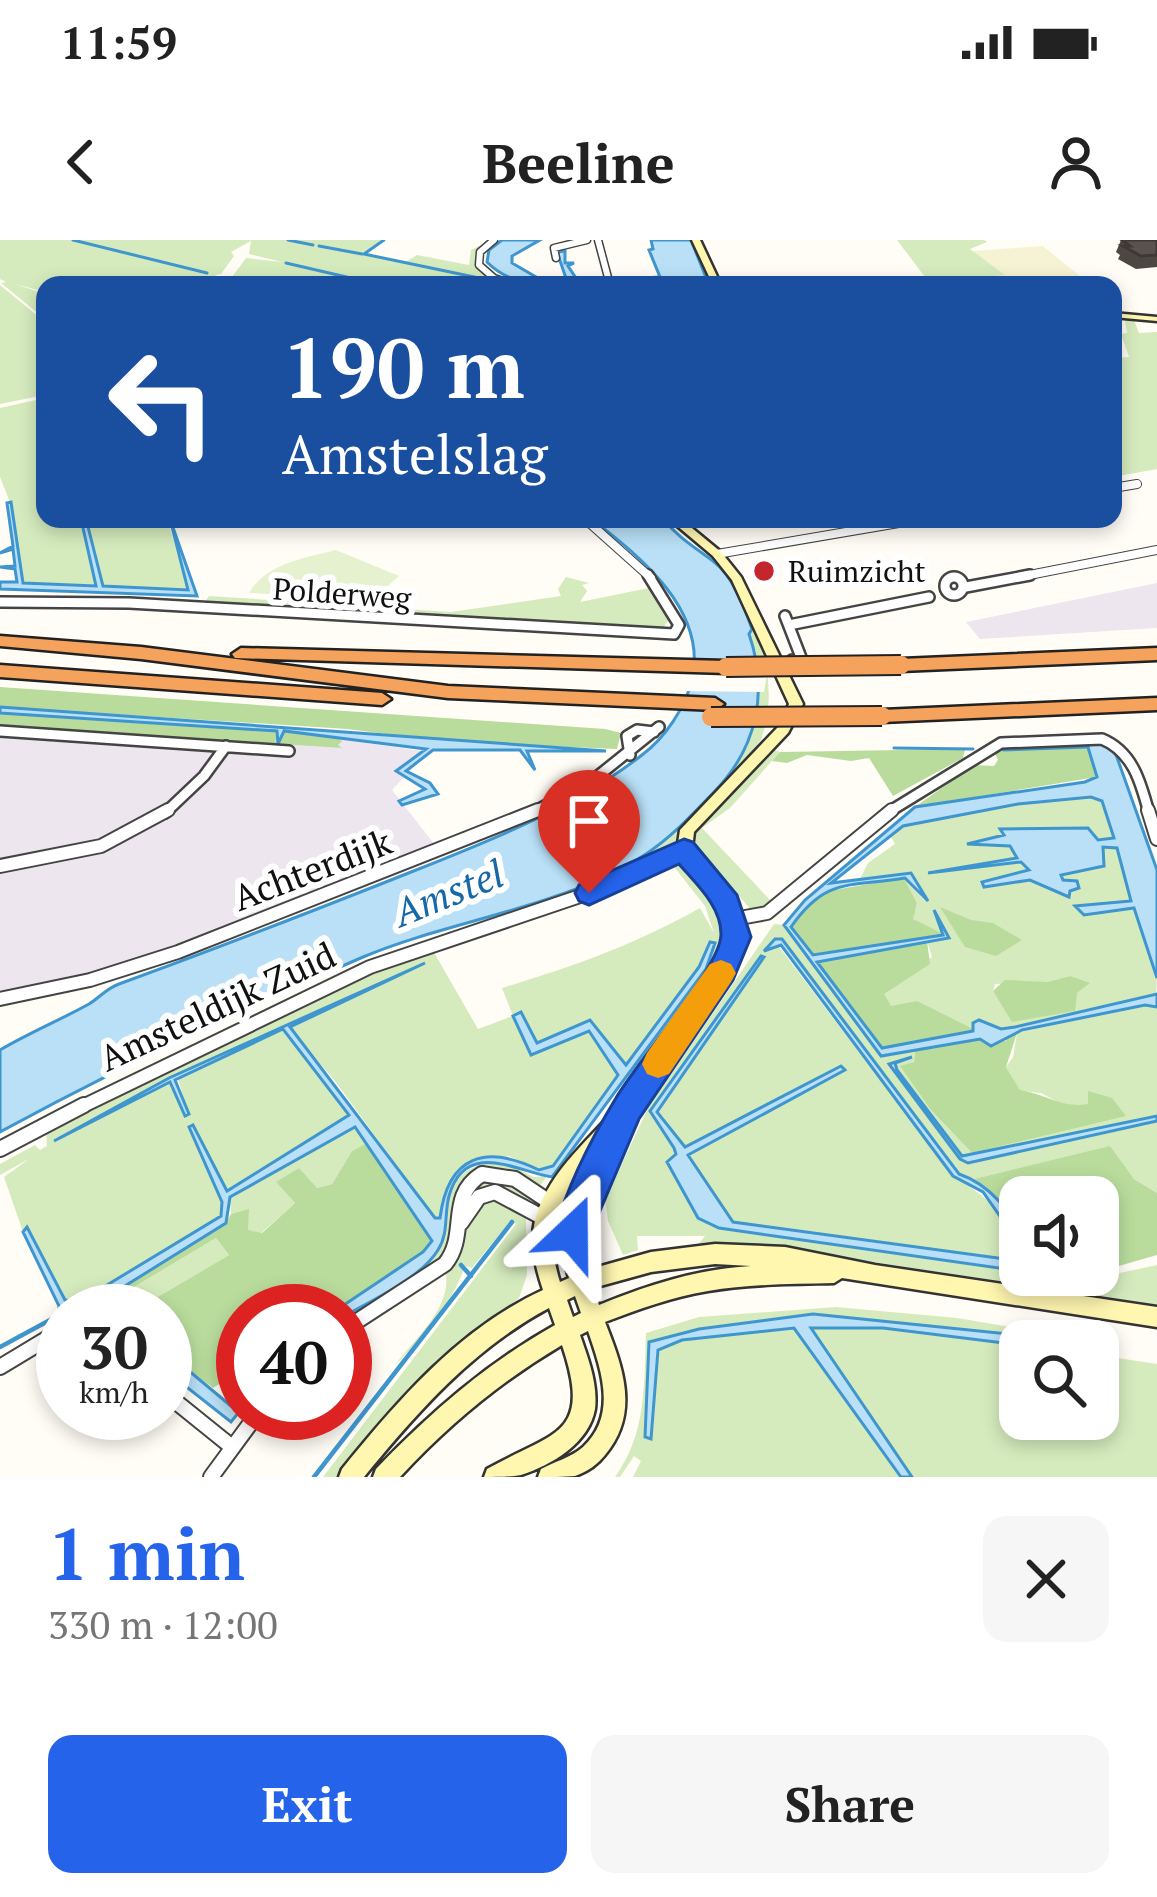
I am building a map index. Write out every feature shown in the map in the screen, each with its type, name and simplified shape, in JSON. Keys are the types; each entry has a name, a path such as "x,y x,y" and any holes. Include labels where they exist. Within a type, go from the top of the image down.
{"highway":[{"path":"0,641 618,708"},
{"path":"141,653 610,666 901,665 1157,654"},
{"path":"0,671 618,708 883,710 1157,704"},
{"path":"883,710 1157,692"}],"street":[{"path":"492,276 479,265 479,252 494,240"},
{"path":"556,258 554,248 587,240"},
{"path":"598,240 608,276"},
{"path":"696,240 713,276"},
{"path":"1122,316 1157,319"},
{"path":"1122,486 1137,484"},
{"name":"Polderweg","path":"0,602 129,603 378,620 589,626 655,636 678,631 677,616 654,583 595,528"},
{"path":"495,1477 558,1444 582,1418 585,1388 543,1255 548,1210 627,1108 732,954 734,919 717,889 684,850 687,830 794,712 795,697 772,662 746,593 717,554 685,528"},
{"path":"717,554 869,528"},
{"path":"966,587 1157,550"},
{"path":"772,662 802,660 787,621 929,597"},
{"name":"Achterdijk","path":"0,1000 124,973 503,824 592,781 657,729"},
{"path":"0,730 289,751"},
{"path":"734,919 767,913 888,811 1000,743 1102,739 1118,743 1128,755 1157,839"},
{"path":"0,866 93,849 141,830 199,788 226,746"},
{"name":"Amsteldijk Zuid","path":"0,1149 166,1062 436,942 589,893 684,850"},
{"path":"549,1477 587,1459 612,1417 614,1367 574,1250 575,1219 627,1108"},
{"path":"372,1311 446,1262 472,1202 496,1191 575,1219"},
{"path":"350,1477 381,1436 482,1335 554,1293 643,1264 706,1256 785,1257 855,1272 1157,1317"},
{"path":"384,1477 466,1395 519,1355 594,1316 688,1284 855,1272"},
{"path":"0,1367 36,1345"},
{"path":"192,1415 232,1448"},
{"path":"211,1477 238,1440"}],"shaded area":[{"path":"1043,246 1080,276 994,276 973,251"},
{"path":"1157,583 1157,628 980,639 966,622"},
{"path":"0,725 131,736 340,739 428,752 392,790 435,845 119,968 0,992"}],"green space":[{"path":"0,240 385,240 365,254 404,263 417,255 469,265 471,250 492,240 476,253 475,261 496,276 233,276 246,258 282,262 249,254 251,241 231,252 234,256 216,276 36,276 36,290 15,284 36,291 36,312 0,279"},
{"path":"897,240 984,240 987,242 970,249 1005,275 994,276 924,276"},
{"path":"0,285 36,315 36,397 0,404"},
{"path":"1125,320 1134,320 1139,333 1157,332 1157,469 1122,475 1122,357 1129,357 1122,334 1127,333"},
{"path":"36,400 36,528 83,528 96,586 23,583 13,510 0,477 0,408"},
{"path":"88,528 170,528 189,590 103,586"},
{"path":"336,550 399,576 373,599 249,593 276,568"},
{"path":"566,577 589,583 582,585 587,591 580,602 654,587 672,615 660,633 605,623 515,623 210,604 206,600 209,596 451,612 561,596 558,589"},
{"path":"755,625 768,682 761,740 676,847 633,862 691,819 735,766 757,704 757,669 748,633"},
{"path":"0,687 621,733 617,749 450,742 347,729 0,707"},
{"path":"0,713 278,731 275,743 283,731 333,735 342,741 338,745 342,748 0,726"},
{"path":"1087,744 1097,777 915,807 974,765 994,766 998,760 994,752"},
{"path":"773,749 780,752 730,808 702,828 773,903 752,911 697,847 694,835"},
{"path":"965,749 963,758 893,796 869,758 851,761 807,755 787,763 772,761 780,752"},
{"path":"1091,797 1102,801 1114,838 1098,840 1087,828 1005,835 970,844 1010,846 1018,858 930,873 1021,862 1030,870 982,882 984,887 1030,880 1068,897 1060,875 1104,866 1103,847 1117,847 1157,978 1156,996 1001,1029 979,1020 975,1030 891,1007 883,993 932,957 927,941 948,938 932,911 944,934 912,919 917,903 904,878 925,901 911,873 860,879 868,863 895,844 890,835 903,826 1018,804","holes":["1070,976 1082,988 1007,1011 993,991 995,984"]},
{"path":"682,860 725,912 729,946 642,1068 635,1064 706,969 710,942 699,967 625,1065 590,1020 537,1043 521,1013 531,1055 589,1030 619,1075 553,1166 539,1170 509,1156 467,1163 441,1206 440,1218 435,1218 335,1081 291,1031 290,1026 425,963 169,1078 55,1141 171,1082 188,1114 178,1078 283,1029 349,1115 227,1191 194,1126 189,1128 222,1202 221,1216 110,1284 57,1284 28,1228 23,1232 4,1177 29,1159 0,1175 0,1164 35,1145 40,1150 47,1146 46,1130 329,991 432,949 478,1029 513,1016 502,988 603,954 700,908 714,933 705,906 671,863"},
{"path":"904,878 917,903 913,919 944,934 813,955 791,927 812,897 822,892"},
{"path":"940,907 993,923 1022,940 996,956 965,947"},
{"path":"774,924 784,925 881,1056 915,1050 914,1062 901,1067 930,1109 972,1153 1126,1115 1090,1104 1069,1108 1041,1093 1020,1091 1006,1067 1017,1033 1145,1005 1157,1007 1157,1116 962,1156 897,1070 895,1063 907,1060 889,1063 960,1159 1157,1121 1157,1193 1134,1179 1109,1147 974,1179 959,1174 782,940 777,944 953,1176 999,1214 999,1258 734,1222 688,1156 841,1066 685,1147 656,1112 763,957 650,1111 677,1154 667,1163 697,1218 719,1228 999,1268 999,1281 794,1250 697,1246 705,1236 637,1236 638,1250 623,1255 608,1221 605,1200 648,1108"},
{"path":"927,941 930,964 884,994 891,1006 917,1001 975,1030 882,1048 817,961"},
{"path":"1070,976 1090,983 1077,993 1075,1011 1012,1022 993,991 1005,980 1047,982"},
{"path":"1017,1033 1006,1067 1020,1090 1079,1105 1088,1104 1088,1091 1112,1098 1126,1116 972,1153 930,1109 900,1066 914,1062 915,1050 981,1038 1006,1041 1006,1034"},
{"path":"355,1127 368,1142 352,1151 332,1184 317,1188 277,1183 295,1203 261,1233 248,1231 248,1210 231,1214 230,1198"},
{"path":"368,1142 432,1241 424,1252 372,1286 216,1284 213,1388 192,1372 192,1284 180,1284 229,1255 216,1238 139,1284 129,1284 226,1223 231,1214 249,1209 248,1230 262,1233 295,1203 276,1182 299,1168 317,1188 332,1184 352,1151"},
{"path":"1110,1146 1134,1179 1157,1193 1157,1255 1119,1266 1119,1176 999,1176 999,1207 974,1179"},
{"path":"501,1161 534,1177 547,1176 522,1211 527,1275 519,1298 409,1387 372,1435 372,1413 516,1224 511,1220 472,1268 465,1266 436,1319 394,1366 441,1303 446,1274 441,1259 372,1304 372,1297 438,1242 457,1179 485,1163"},
{"path":"216,1238 229,1255 180,1284 139,1284"},
{"path":"1157,1265 1157,1305 1098,1296 1119,1296 1119,1273"},
{"path":"836,1307 957,1318 999,1325 999,1333 813,1314 699,1329 651,1342 658,1350 682,1340 794,1328 904,1477 633,1477 641,1461 634,1456 620,1477 615,1477 638,1427 646,1333 699,1317"},
{"path":"811,1328 883,1328 999,1342 999,1440 1119,1440 1119,1358 1157,1364 1157,1477 908,1477"},
{"path":"351,1440 368,1440 340,1477 323,1477"}],"water":[{"path":"502,240 540,240 512,256 512,263 534,276 499,272 487,262 489,250"},
{"path":"651,240 691,240 705,276 660,276 649,250 653,249"},
{"path":"565,251 565,263 574,263 568,266 575,276 565,276 557,252"},
{"path":"11,502 23,583 96,586 83,528 88,528 103,586 188,590 173,528 197,596 0,589 0,582 17,582 15,569 0,567 15,566 13,549 0,553 13,546 7,503"},
{"name":"Amstel","path":"603,528 672,528 726,575 752,629 758,698 749,738 729,775 673,833 580,888 363,957 179,1040 0,1132 0,1050 115,986 521,826 584,794 659,740 689,691 694,655 680,608 630,550"},
{"path":"0,707 606,751 527,751 535,770 520,750 433,750 406,771 430,783 438,794 402,805 399,801 425,789 396,771 426,749 284,731 278,744 277,731 0,713"},
{"path":"1087,744 1114,749 1157,870 1157,978 1134,908 1084,915 1075,906 1131,901 1117,848 1103,847 1104,866 1061,875 1063,880 1077,881 1079,888 1070,891 1069,897 1030,880 984,887 982,882 1029,870 1021,862 928,873 1017,858 1010,846 967,844 1004,835 1000,829 1088,828 1098,840 1114,838 1102,801 1091,797 1018,804 903,826 831,883 911,873 928,901 905,878 854,884 816,900 791,927 813,955 943,935 934,910 949,938 817,962 882,1048 973,1031 973,1023 979,1020 1001,1029 1015,1027 1157,994 1157,1007 1145,1005 1022,1030 991,1046 980,1039 881,1056 784,925 805,900 915,807 1085,782 1097,777"},
{"path":"775,939 782,939 959,1174 999,1202 999,1215 983,1192 953,1176 781,945 764,951"},
{"path":"710,942 715,943 706,969 552,1177 494,1163 467,1168 449,1196 438,1250 420,1270 372,1301 372,1286 432,1241 355,1127 230,1197 226,1223 128,1284 109,1284 221,1216 222,1202 189,1127 193,1125 227,1191 349,1115 283,1029 175,1080 189,1114 185,1116 170,1082 54,1141 169,1078 425,963 290,1027 435,1218 440,1218 451,1180 473,1161 502,1158 539,1170 553,1166 618,1075 589,1031 531,1055 513,1016 521,1012 537,1043 590,1020 626,1065 699,967"},
{"path":"764,957 657,1112 685,1147 841,1066 845,1070 688,1155 733,1222 999,1258 999,1268 719,1228 698,1218 667,1162 676,1154 674,1148 650,1111"},
{"path":"912,1057 895,1063 897,1070 962,1156 1157,1116 1157,1121 968,1163 960,1159 889,1064"},
{"path":"27,1227 57,1284 48,1284 23,1232"},
{"path":"813,1314 999,1333 999,1342 883,1328 811,1328 912,1477 901,1477 794,1328 682,1340 658,1350 651,1439 645,1437 649,1342 699,1329"},
{"path":"192,1373 216,1393 216,1410 192,1391"}],"pier":[{"path":"686,662 768,668 764,692 681,691"}],"building":[{"path":"1122,240 1157,240 1157,255 1141,256 1123,246 1130,246"}],"waterway":[{"path":"73,240 207,273"},
{"path":"288,240 313,245"},
{"path":"384,240 364,254 469,276"},
{"path":"319,246 362,254"},
{"path":"286,263 342,276"},
{"path":"1003,750 1088,747"},
{"path":"894,748 973,749"},
{"path":"470,1275 512,1222"},
{"path":"461,1265 470,1275"},
{"path":"314,1477 470,1275"},
{"path":"0,1347 36,1328"}],"slow traffic":[{"path":"658,1064 721,973"}],"place":[{"name":"Ruimzicht","path":"764,571"}],"route":[{"path":"572,1233 579,1208 627,1108 722,971 735,946 737,928 727,903 684,850 655,859 589,893"}]}
